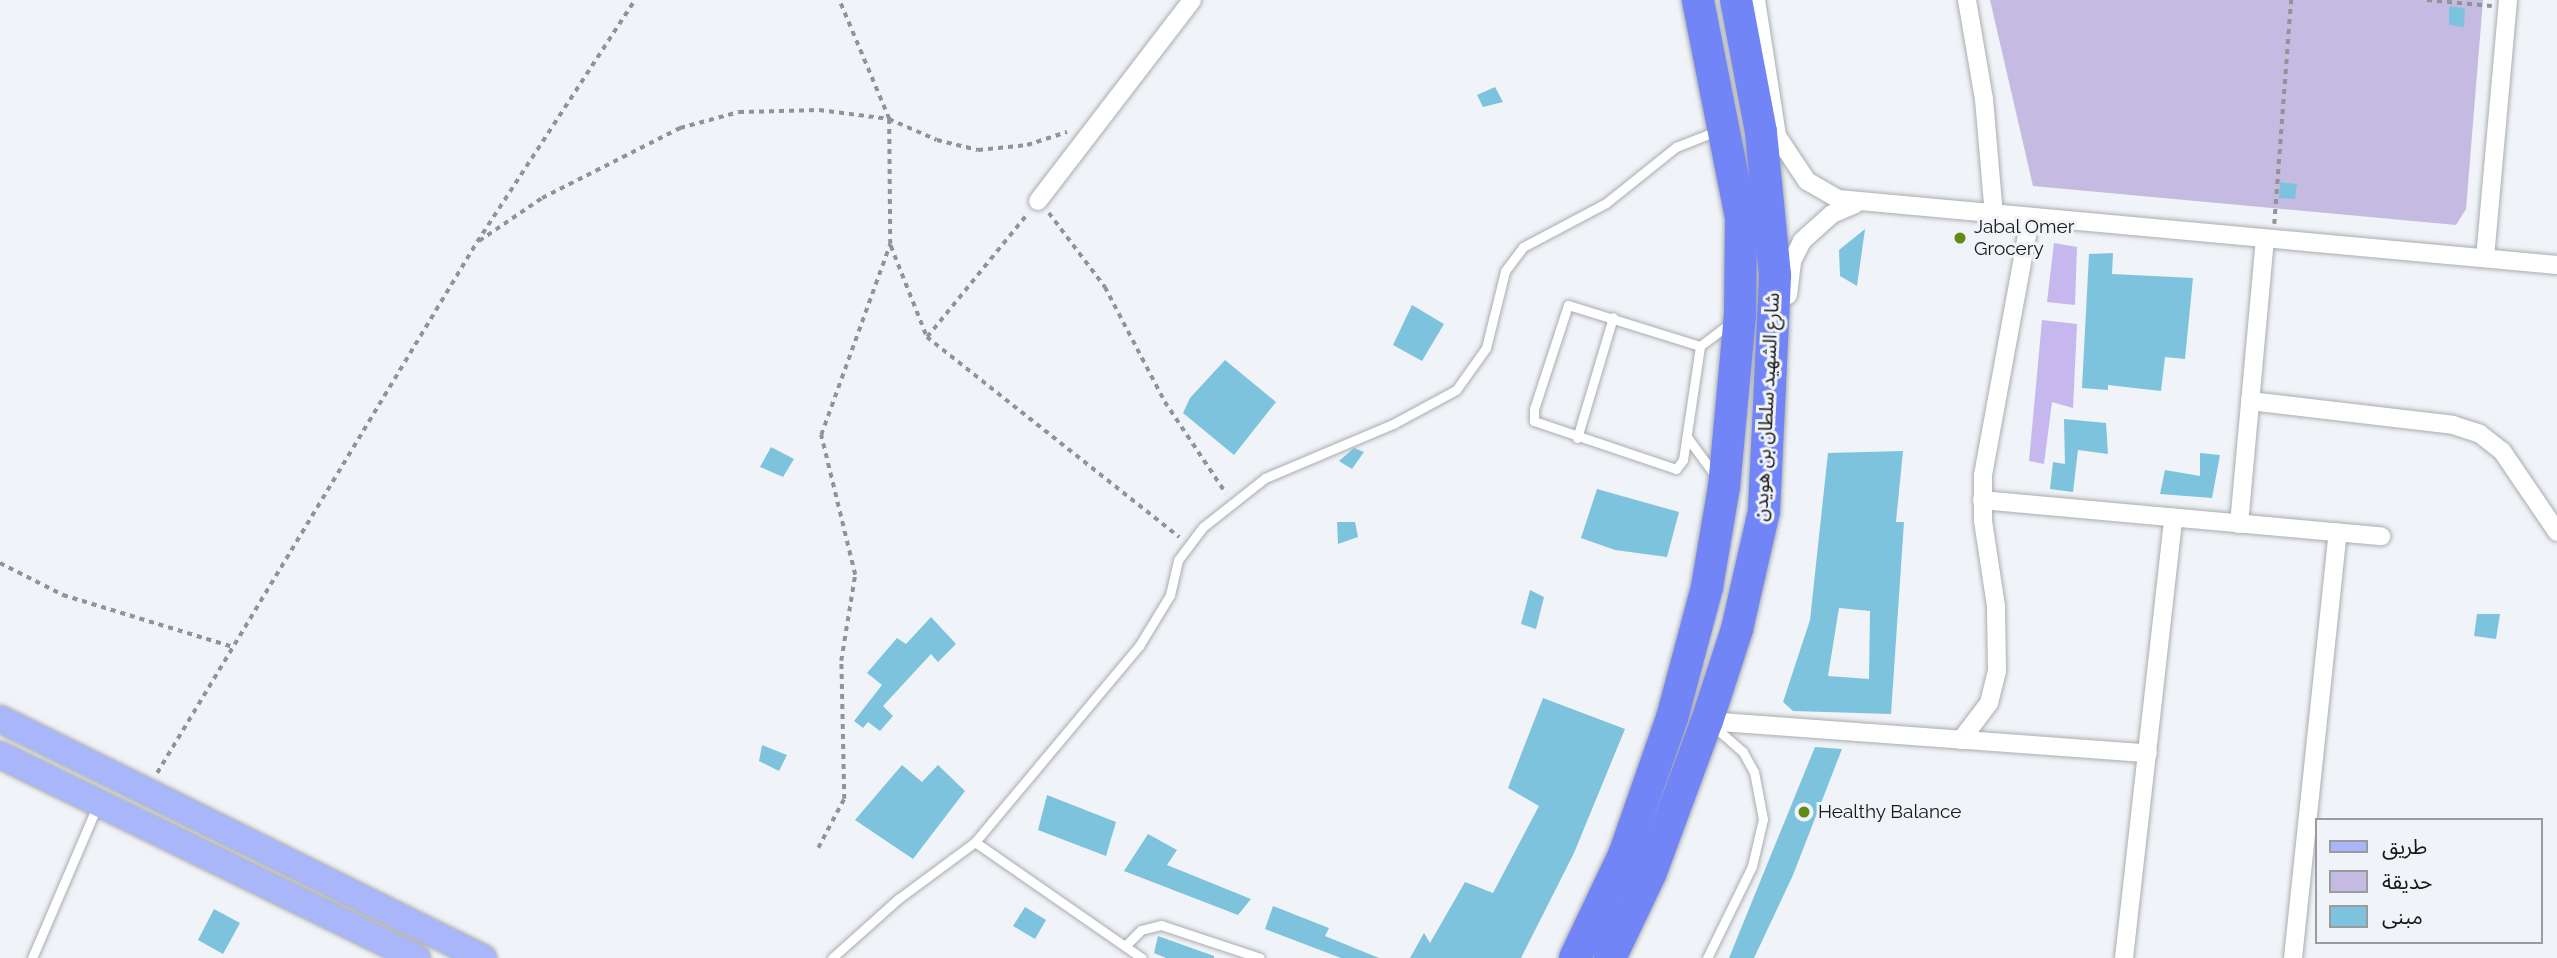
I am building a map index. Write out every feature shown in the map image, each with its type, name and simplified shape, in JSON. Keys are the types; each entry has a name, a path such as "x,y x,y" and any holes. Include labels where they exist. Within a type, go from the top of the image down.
{"highway":[{"name":"شارع الشهيد سلطان بن هويدن","path":"1575,958 1624,855 1672,718 1707,587 1724,487 1740,316 1741,218 1727,128 1698,0"},
{"name":"شارع الشهيد سلطان بن هويدن","path":"1610,958 1651,872 1707,721 1737,629 1764,511 1775,352 1769,190 1752,70 1736,0"},
{"path":"1724,487 1728,538 1713,621 1720,634 1737,629"}],"main road":[{"path":"0,719 483,958"},
{"path":"0,755 416,958"}],"street":[{"path":"1038,201 1192,0"},
{"path":"1755,0 1777,136 1784,153 1822,191 1855,204 2557,265"},
{"path":"1967,0 1984,99 1994,216"},
{"path":"2486,258 2508,4"},
{"path":"1775,352 1788,324 1788,283 1802,241 1832,214 1855,204"},
{"path":"1961,740 1989,704 1997,671 1996,606 1982,500 1987,451 2030,219"},
{"path":"2238,524 2269,240"},
{"path":"2250,401 2467,428 2502,451 2557,532"},
{"path":"1982,500 2381,536"},
{"path":"2124,958 2173,518"},
{"path":"2293,958 2338,532"},
{"path":"1707,721 2148,753"}],"lane":[{"path":"832,958 898,899 975,842 1139,646 1170,595 1178,560 1203,527 1265,478 1393,424 1456,390 1486,348 1505,271 1524,247 1606,203 1676,147 1727,128"},
{"path":"1700,346 1573,303 1564,309 1534,410 1538,425 1671,469 1683,460 1700,346 1740,316"},
{"path":"1577,438 1613,317"},
{"path":"1686,437 1724,487"},
{"path":"1707,721 1743,752 1761,795 1763,818 1752,866 1707,958"},
{"path":"32,958 98,802"},
{"path":"975,842 1142,958"},
{"path":"1125,946 1141,930 1161,925 1260,958"}],"path":[{"path":"145,792 477,242 635,0"},
{"path":"818,848 844,799 841,661 855,575 821,435 890,244 889,118 839,0"},
{"path":"2269,240 2291,0"},
{"path":"2427,0 2508,4"},
{"path":"477,242 542,198 680,128 739,112 778,109 889,118 937,140 978,150 1027,145 1105,116"},
{"path":"928,337 1038,201 1105,288 1165,402 1233,503"},
{"path":"890,244 928,337 1189,545"},
{"path":"0,563 63,595 233,647"}],"green space":[{"path":"1990,0 2483,0 2466,209 2456,225 2033,186"}],"shaded area":[{"path":"2054,243 2077,247 2075,305 2047,302"},
{"path":"2042,320 2077,324 2073,408 2052,402 2044,464 2029,461"}],"building":[{"path":"2449,6 2465,8 2464,27 2449,25"},
{"path":"1495,87 1503,102 1483,107 1477,95"},
{"path":"2280,182 2297,184 2295,199 2279,198"},
{"path":"1865,229 1857,286 1840,276 1839,250"},
{"path":"2113,253 2112,274 2193,278 2185,359 2165,357 2161,391 2108,385 2108,390 2082,388 2089,254"},
{"path":"1412,305 1444,324 1422,361 1393,345"},
{"path":"1225,360 1276,402 1234,455 1183,413 1190,398"},
{"path":"2064,419 2106,423 2108,454 2078,450 2073,492 2050,489 2053,462 2065,464"},
{"path":"771,447 794,459 783,477 760,467"},
{"path":"1354,448 1364,452 1352,469 1339,461"},
{"path":"1903,451 1896,522 1904,522 1891,714 1793,711 1783,702 1810,620 1828,453","holes":["1839,608 1870,611 1869,679 1828,676"]},
{"path":"2200,453 2220,455 2212,498 2160,494 2165,470 2200,476"},
{"path":"1597,489 1679,512 1667,557 1615,550 1581,538"},
{"path":"1337,522 1355,522 1358,537 1338,544"},
{"path":"1530,590 1544,597 1536,629 1521,624"},
{"path":"2477,614 2500,614 2496,639 2474,636"},
{"path":"931,617 956,644 938,662 931,654 883,706 893,716 880,731 868,722 863,728 854,721 882,685 867,673 897,638 906,644"},
{"path":"1543,698 1625,729 1574,853 1521,958 1410,958 1424,933 1430,943 1465,882 1493,893 1539,806 1508,788"},
{"path":"762,745 787,755 779,771 759,761"},
{"name":"Healthy Balance","path":"1815,747 1842,749 1793,875 1754,958 1729,958"},
{"path":"902,765 922,782 938,765 965,791 913,859 855,820"},
{"path":"1047,795 1116,822 1106,856 1038,830"},
{"path":"1148,834 1177,850 1167,865 1251,899 1238,915 1124,871"},
{"path":"1273,906 1329,928 1325,936 1379,958 1341,958 1265,929"},
{"path":"1025,907 1046,920 1035,939 1013,926"},
{"path":"214,909 240,923 223,954 198,940"},
{"path":"1158,936 1214,958 1166,958 1154,953"}],"place":[{"name":"Jabal Omer Grocery","path":"1960,238"},
{"name":"Healthy Balance","path":"1804,812"}]}
